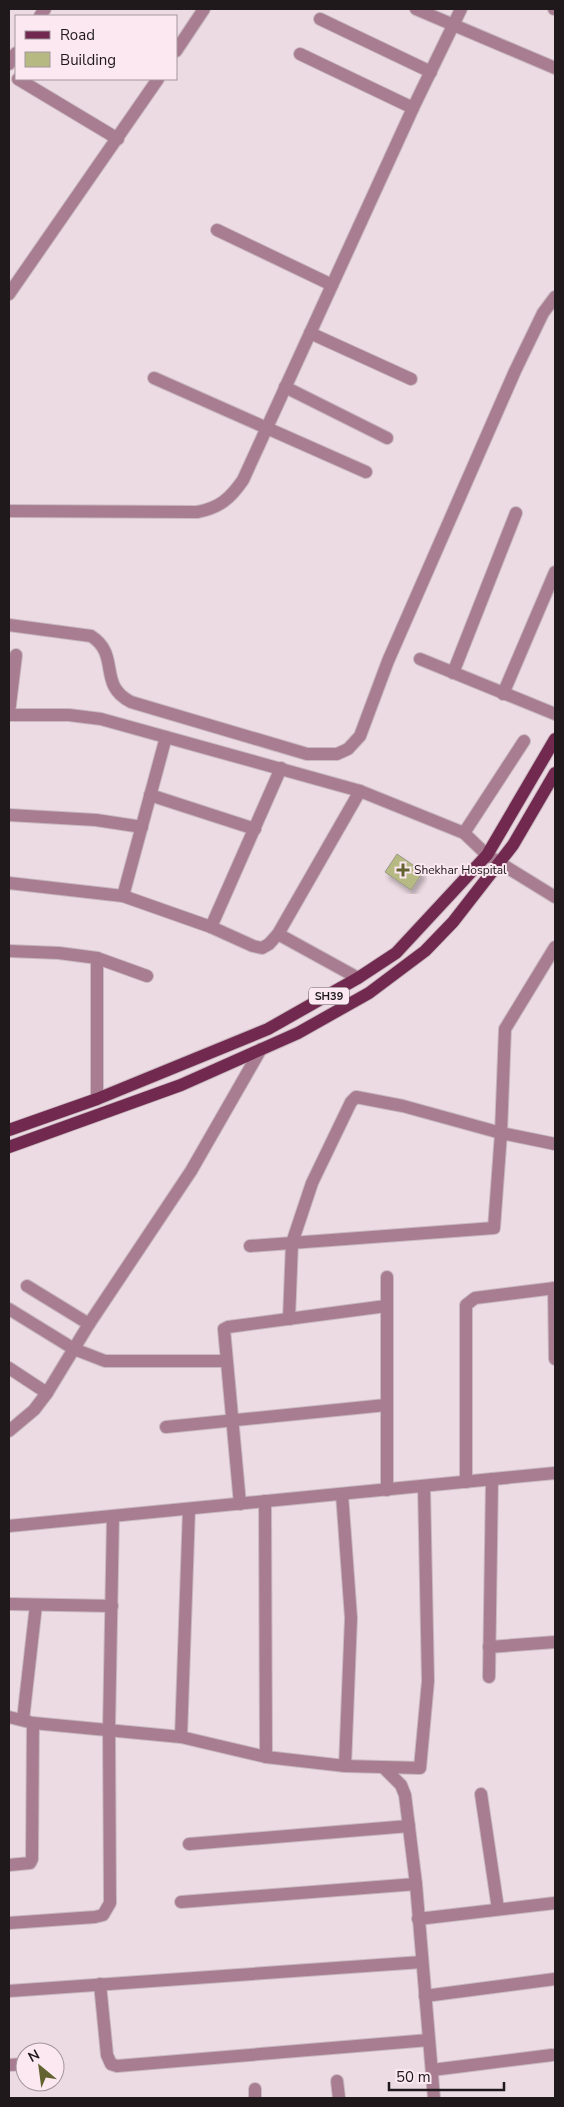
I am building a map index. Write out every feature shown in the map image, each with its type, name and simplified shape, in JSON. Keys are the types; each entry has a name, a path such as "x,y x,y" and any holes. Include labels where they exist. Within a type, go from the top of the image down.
{"main road":[{"name":"SH39","path":"9,1130 98,1099 268,1029 358,978 396,953 487,855 555,739"},
{"name":"SH39","path":"9,1147 181,1085 335,1014 369,993 426,951 453,922 513,845 555,773"}],"street":[{"path":"178,48 204,9"},
{"path":"416,9 555,68"},
{"path":"9,512 197,512 211,509 232,497 243,480 461,9"},
{"path":"320,19 431,72"},
{"path":"300,54 414,108"},
{"path":"20,80 118,139"},
{"path":"9,294 157,80"},
{"path":"217,230 332,285"},
{"path":"9,625 91,636 100,642 107,655 114,690 120,697 131,702 307,754 327,756 348,749 360,736 388,661 515,371 540,319 555,297"},
{"path":"310,333 411,379"},
{"path":"154,378 366,472"},
{"path":"285,387 387,438"},
{"path":"453,673 516,513"},
{"path":"504,694 555,572"},
{"path":"16,654 9,714 70,715 100,719 360,791 464,833 487,855 555,897"},
{"path":"420,659 555,714"},
{"path":"123,896 166,737"},
{"path":"464,833 524,741"},
{"path":"211,927 281,768"},
{"path":"9,883 123,896 211,927 253,946 262,948 269,944 278,934 360,791"},
{"path":"150,795 255,829"},
{"path":"9,815 96,820 142,828"},
{"path":"278,934 358,978"},
{"path":"250,1246 491,1230 495,1225 505,1029 555,947"},
{"path":"9,951 59,953 97,958 147,976"},
{"path":"97,958 98,1099"},
{"path":"9,1431 34,1410 48,1393 89,1324 191,1171 262,1049"},
{"path":"289,1319 292,1243 312,1183 351,1102 356,1097 403,1106 501,1133 555,1144"},
{"path":"387,1277 387,1490"},
{"path":"27,1286 89,1324"},
{"path":"466,1482 466,1305 475,1298 554,1288 555,1359"},
{"path":"240,1504 224,1329 386,1306"},
{"path":"9,1309 74,1349 105,1361 226,1361"},
{"path":"9,1368 48,1393"},
{"path":"166,1427 232,1422 386,1405"},
{"path":"9,1526 555,1473"},
{"path":"489,1677 492,1479"},
{"path":"9,1718 181,1737 266,1758 345,1766 417,1770 422,1764 428,1680 424,1486"},
{"path":"342,1494 351,1618 345,1766"},
{"path":"264,1501 266,1758"},
{"path":"181,1737 189,1509"},
{"path":"9,1923 95,1917 103,1915 110,1903 113,1516"},
{"path":"9,1604 112,1606"},
{"path":"9,1865 30,1863 32,1858 28,1721 36,1605"},
{"path":"489,1647 555,1642"},
{"path":"385,1769 403,1790 409,1826 416,1884 434,2098"},
{"path":"482,1794 498,1909"},
{"path":"189,1844 409,1826"},
{"path":"181,1902 416,1884"},
{"path":"418,1919 555,1902"},
{"path":"9,1991 422,1962"},
{"path":"425,1996 555,1978"},
{"path":"100,1984 107,2055 111,2064 117,2066 429,2040"},
{"path":"432,2070 552,2055"},
{"path":"338,2081 339,2098"}],"building":[{"path":"397,854 423,872 411,890 385,872"}],"place":[{"name":"Shekhar Hospital","path":"403,870"}]}
